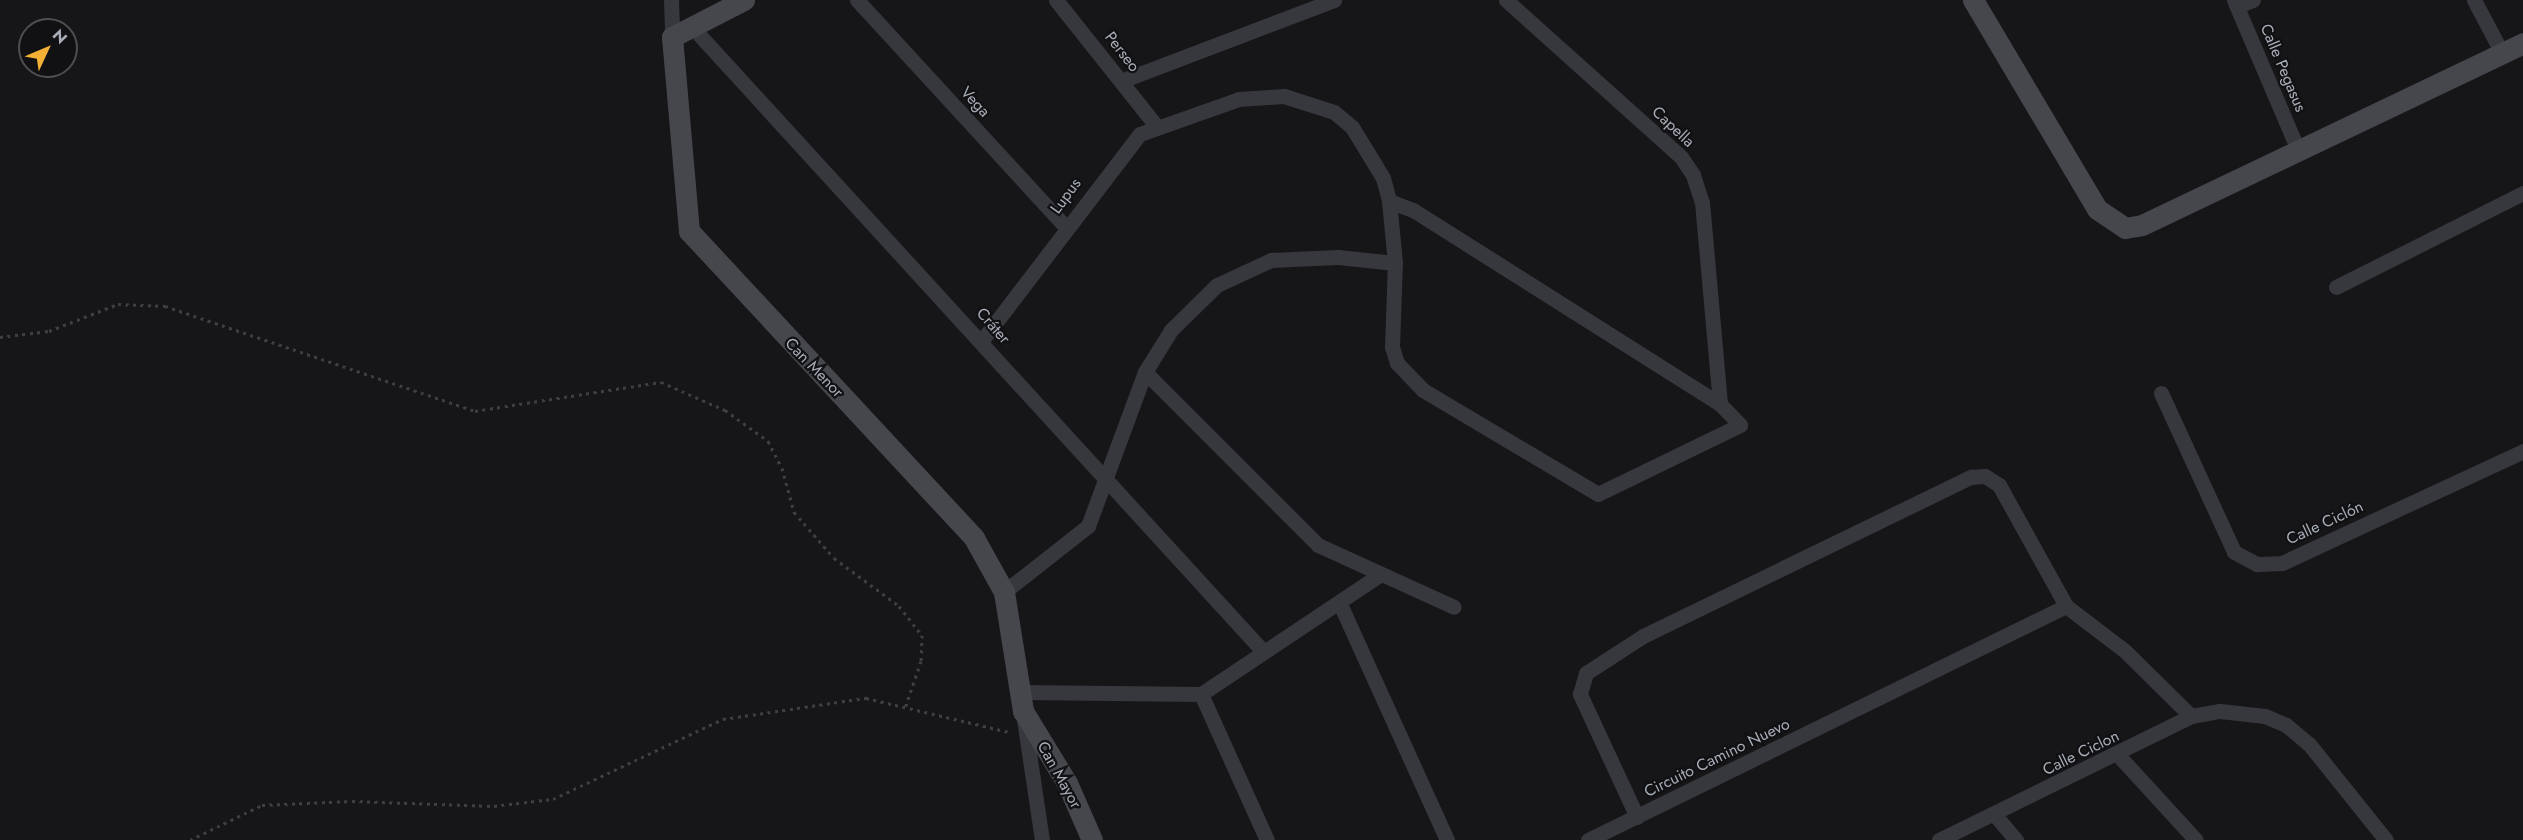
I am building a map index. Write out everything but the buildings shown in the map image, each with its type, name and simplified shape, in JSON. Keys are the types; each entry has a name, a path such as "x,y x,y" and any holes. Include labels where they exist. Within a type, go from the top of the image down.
{"street":[{"name":"Can Menor","path":"671,0 672,37 689,231 953,512 1004,592 1022,702"},
{"path":"672,37 694,29 744,0"},
{"name":"Vega","path":"857,0 1066,227"},
{"name":"Perseo","path":"1056,0 1157,127"},
{"path":"1121,81 1334,0"},
{"name":"Capella","path":"1506,0 1681,157 1693,175 1702,202 1720,404"},
{"path":"1973,0 2097,209 2125,228 2142,225 2523,43"},
{"path":"2235,3 2253,0"},
{"path":"2474,0 2502,53"},
{"name":"Calle Pegasus","path":"2235,3 2298,150"},
{"name":"Cráter","path":"694,29 982,339 1045,418 1106,481 1144,516 1261,649"},
{"name":"Lupus","path":"982,339 1134,141 1157,127 1206,108 1268,95 1334,112 1370,154 1389,201 1395,263 1392,347 1407,376 1586,489 1609,491 1740,424 1720,404"},
{"path":"2336,287 2523,193"},
{"path":"1389,201 1413,210 1720,404"},
{"path":"1004,592 1088,526 1145,372 1171,330 1217,285 1271,260 1338,257 1395,263"},
{"path":"1145,372 1277,510 1318,545 1378,576 1454,607"},
{"name":"Calle Ciclón","path":"2161,393 2234,552 2257,564 2282,563 2523,451"},
{"name":"Circuito Camino Nuevo","path":"1985,476 1999,485 2066,606 1637,817 1580,694 1586,673 1643,636 1971,477 1985,476"},
{"path":"1042,840 1024,735 1022,702 1201,694 1261,649 1340,604 1378,576"},
{"path":"1340,604 1447,840"},
{"path":"2066,606 2125,651 2191,716"},
{"path":"1201,694 1267,840"},
{"name":"Can Mayor","path":"1022,702 1067,783 1092,840"},
{"name":"Calle Ciclon","path":"1939,840 2118,755 2191,716 2240,711 2286,725 2309,744 2386,840"},
{"path":"2118,755 2196,840"},
{"path":"1995,815 2016,840"},
{"path":"1588,840 1637,817"}],"path":[{"path":"0,337 49,331 118,304 165,306 475,411 661,382 725,410 768,441 782,468 794,512 834,558 899,606 922,635 921,661 905,708"},
{"path":"190,840 262,805 352,801 494,806 553,799 723,720 866,698 1024,735"}]}
